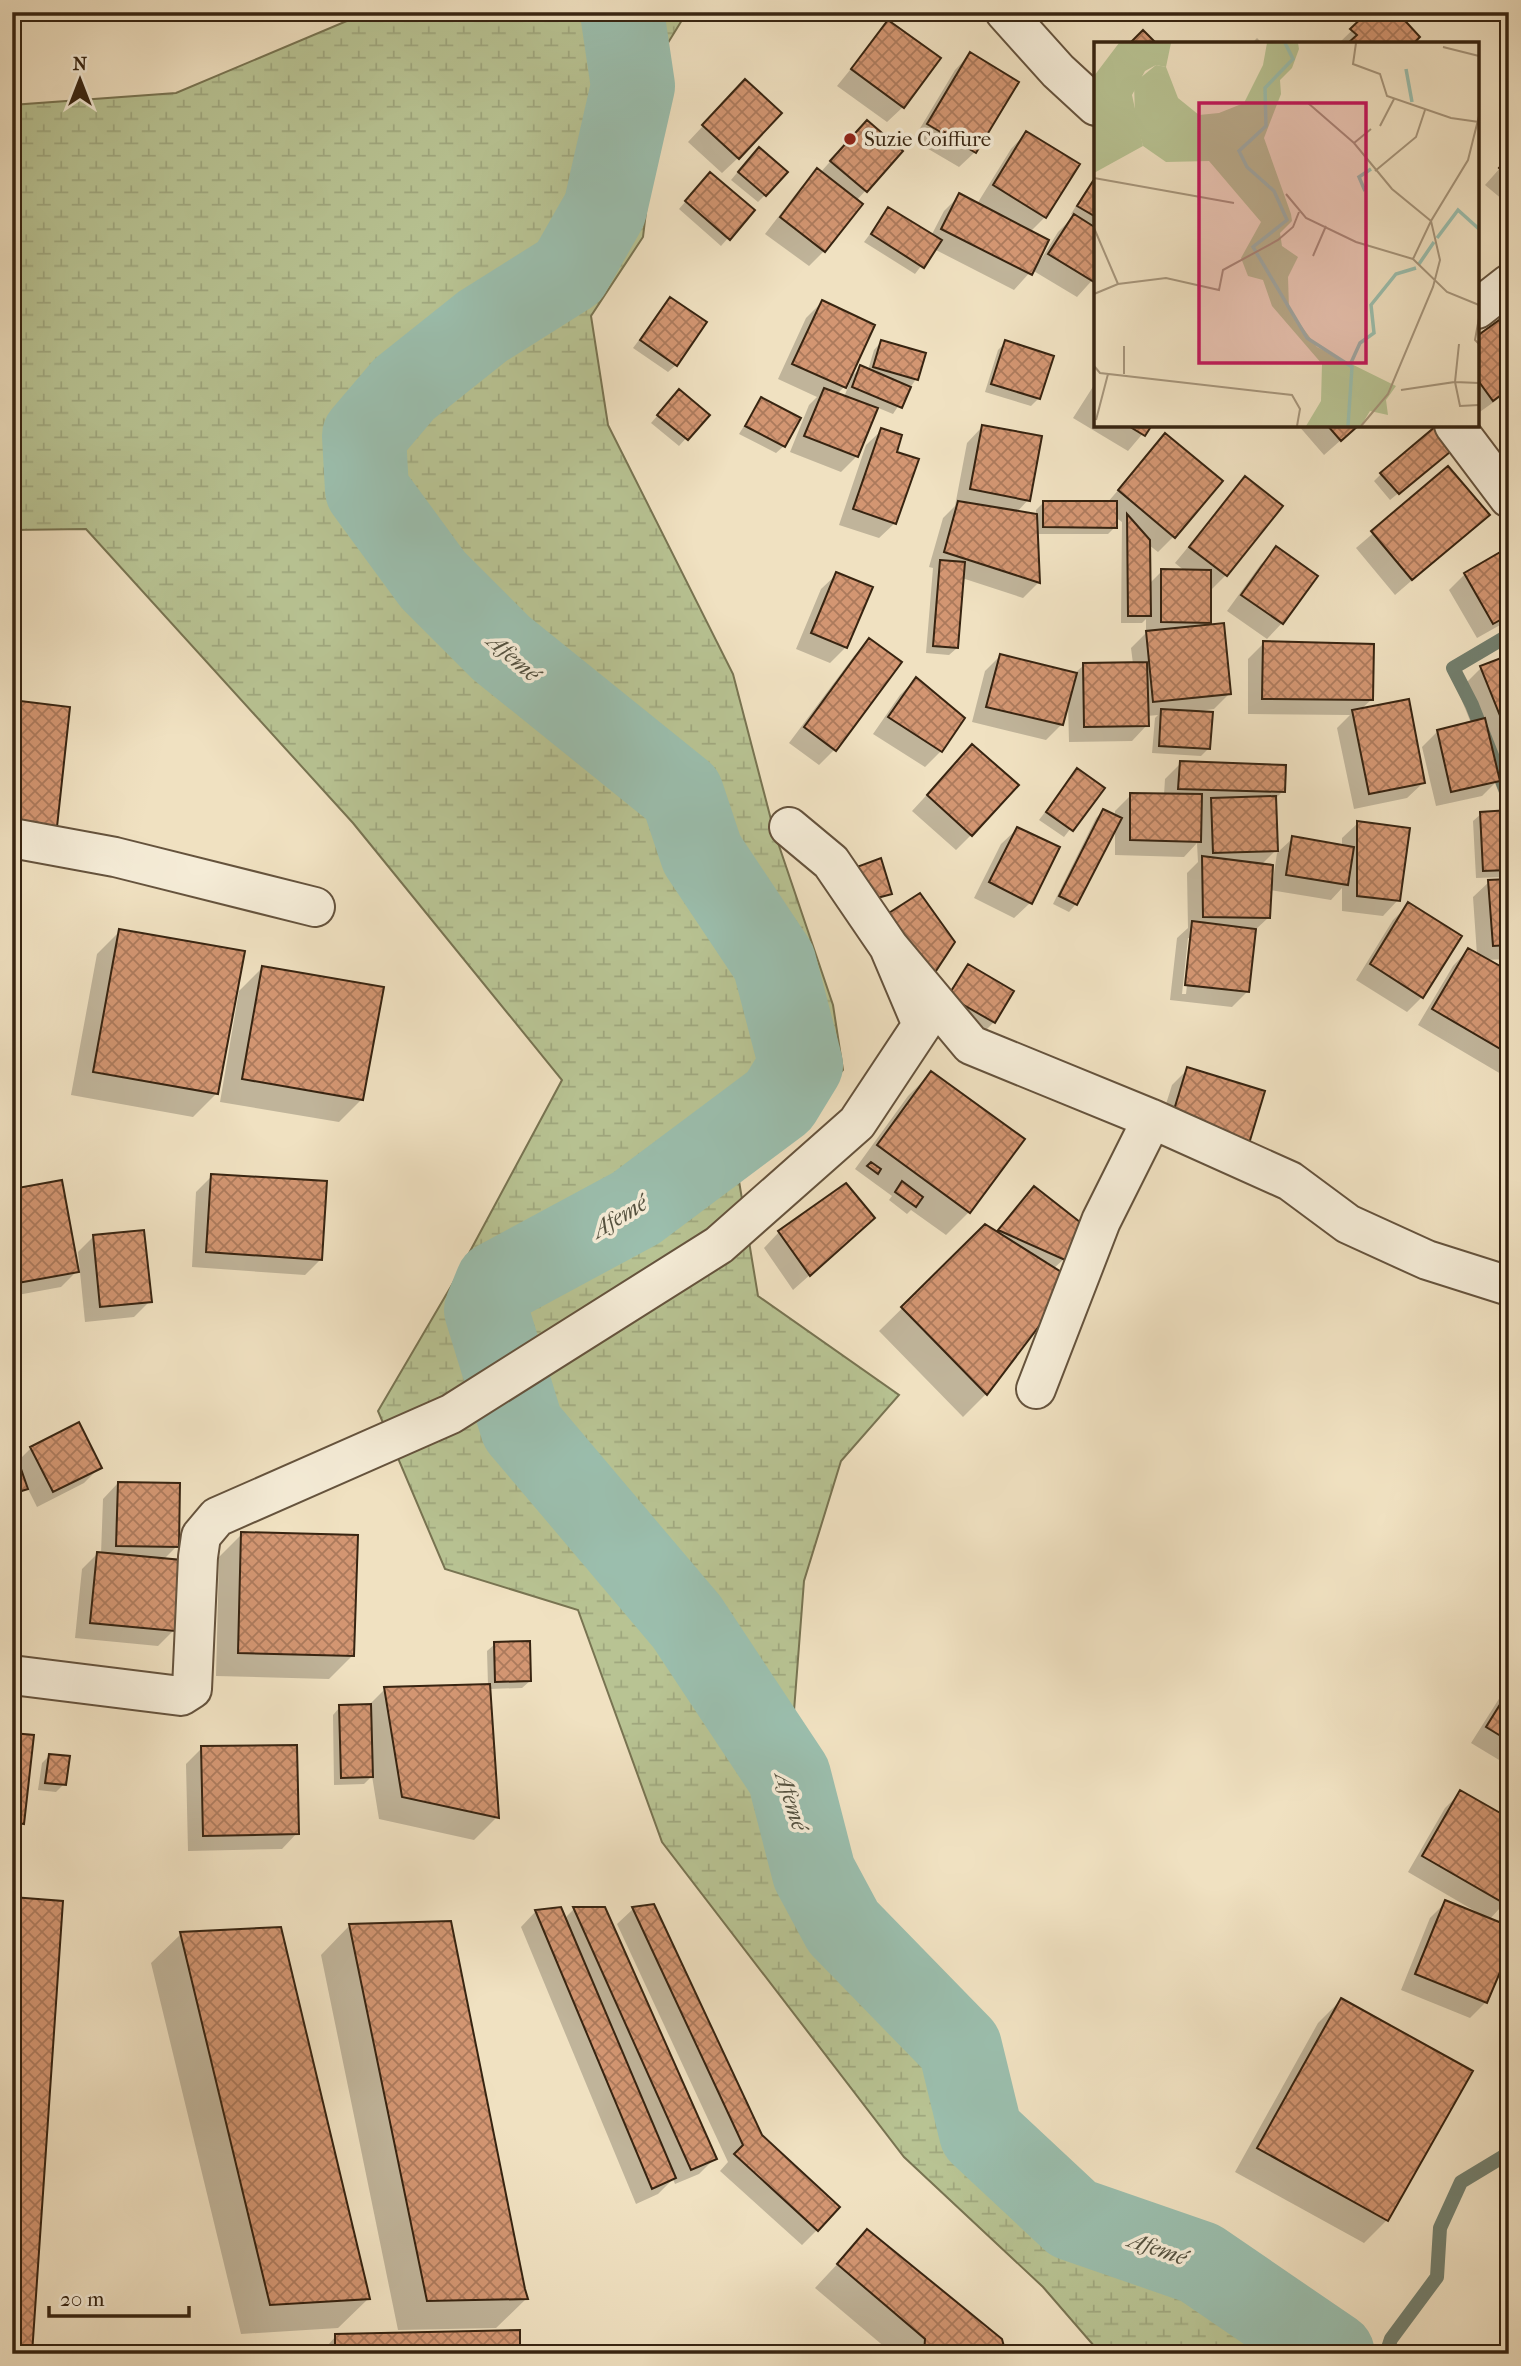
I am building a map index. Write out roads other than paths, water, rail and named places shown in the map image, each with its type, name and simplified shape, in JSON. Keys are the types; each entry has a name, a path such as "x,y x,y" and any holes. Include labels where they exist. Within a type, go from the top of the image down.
{"street":[{"path":"1005,12 1058,71 1094,104"},
{"path":"1479,307 1509,284"},
{"path":"1456,427 1509,498"},
{"path":"789,827 831,862 889,947 971,1045 1152,1119 1290,1181 1348,1224 1427,1260 1509,1286"},
{"path":"12,838 115,858 315,907"},
{"path":"12,1675 181,1696 192,1689 201,1536 216,1517 451,1414 719,1245 856,1123 922,1026 889,947"},
{"path":"1036,1389 1101,1221 1152,1119"}],"waterway":[{"name":"Afemé","path":"622,12 633,86 605,209 569,272 483,326 404,389 364,436 367,490 433,580 501,648 682,794 702,854 774,962 801,1065 779,1101 636,1208 497,1283 486,1310 522,1427 687,1622 789,1776 814,1873 843,1927 960,2047 981,2133 1073,2219 1200,2263 1333,2354"},
{"path":"1508,796 1472,705 1453,668 1509,635"},
{"path":"1386,2354 1391,2339 1437,2277 1440,2228 1461,2182 1509,2153"}],"place":[{"name":"Suzie Coiffure","path":"850,139"}]}
